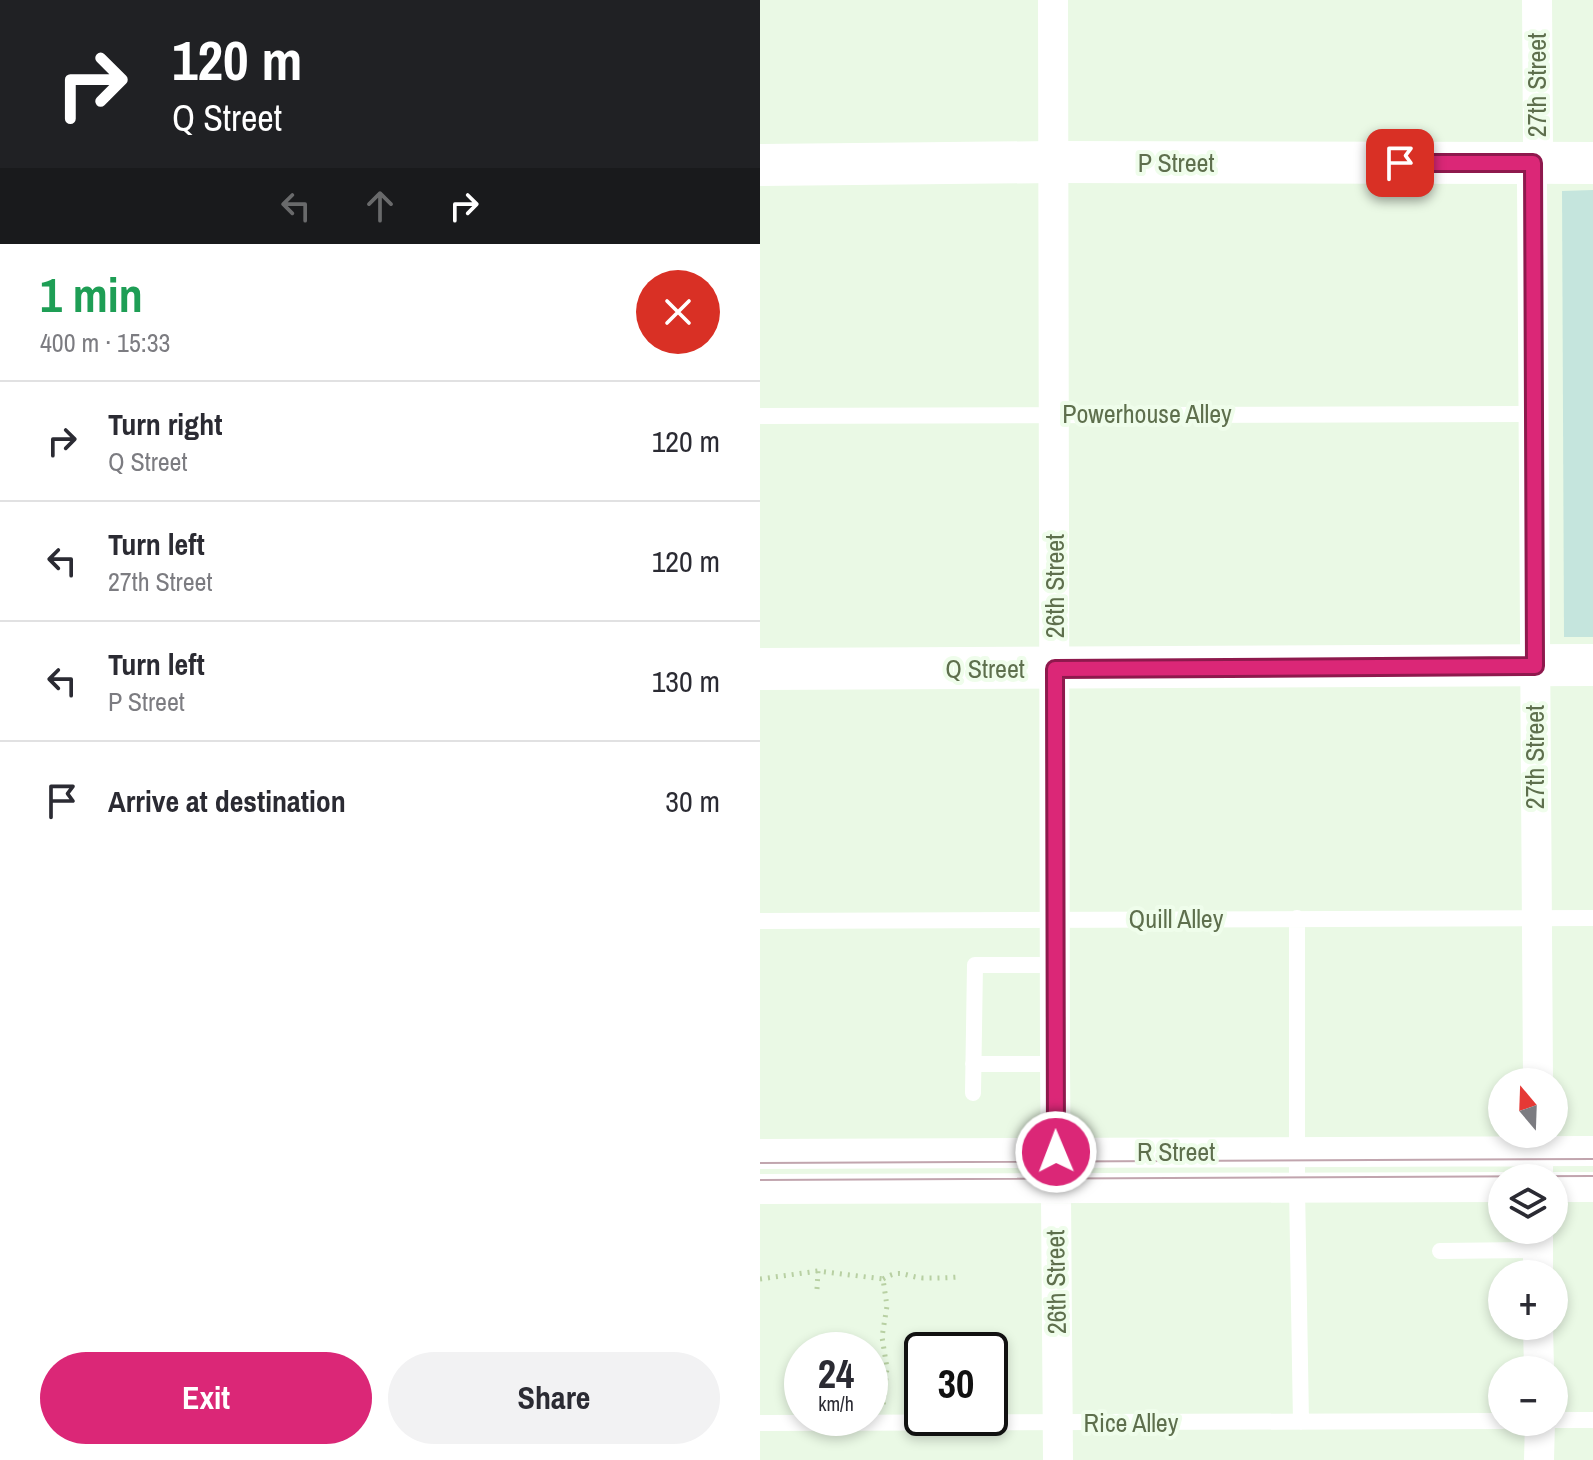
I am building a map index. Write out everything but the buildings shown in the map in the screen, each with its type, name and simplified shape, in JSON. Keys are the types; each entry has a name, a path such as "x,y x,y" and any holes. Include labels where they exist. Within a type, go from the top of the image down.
{"main road":[{"name":"P Street","path":"760,165 1593,163"},
{"name":"Q Street","path":"760,669 1593,665"}],"street":[{"name":"26th Street","path":"1053,0 1058,1460"},
{"name":"27th Street","path":"1537,0 1538,147 1533,163 1538,1068"},
{"name":"R Street","path":"760,1189 1055,1188 1297,1167 1593,1151"},
{"name":"R Street","path":"760,1154 1056,1152 1297,1167 1488,1186"},
{"path":"1568,1187 1593,1187"},
{"path":"1539,1460 1540,1436"}],"lane":[{"name":"Powerhouse Alley","path":"760,416 1534,414"},
{"path":"1297,918 1301,1422"},
{"name":"Quill Alley","path":"760,921 1593,918"},
{"path":"973,1093 975,965 1055,965"},
{"path":"973,1064 1055,1064"},
{"path":"1440,1251 1538,1251"},
{"path":"1568,1420 1593,1420"},
{"name":"Rice Alley","path":"888,1422 1488,1421"},
{"name":"Rice Alley","path":"760,1423 784,1423"}],"path":[{"path":"817,1289 818,1271"},
{"path":"760,1279 818,1271 883,1279 900,1272 919,1278 958,1277"},
{"path":"883,1279 887,1306 883,1332"}],"shaded area":[{"path":"1593,190 1593,637 1564,637 1562,191"}],"tram line":[{"path":"760,1163 1593,1159"},
{"path":"760,1180 1593,1176"}],"route":[{"path":"1056,1152 1055,669 1535,666 1533,163 1400,163"}]}
